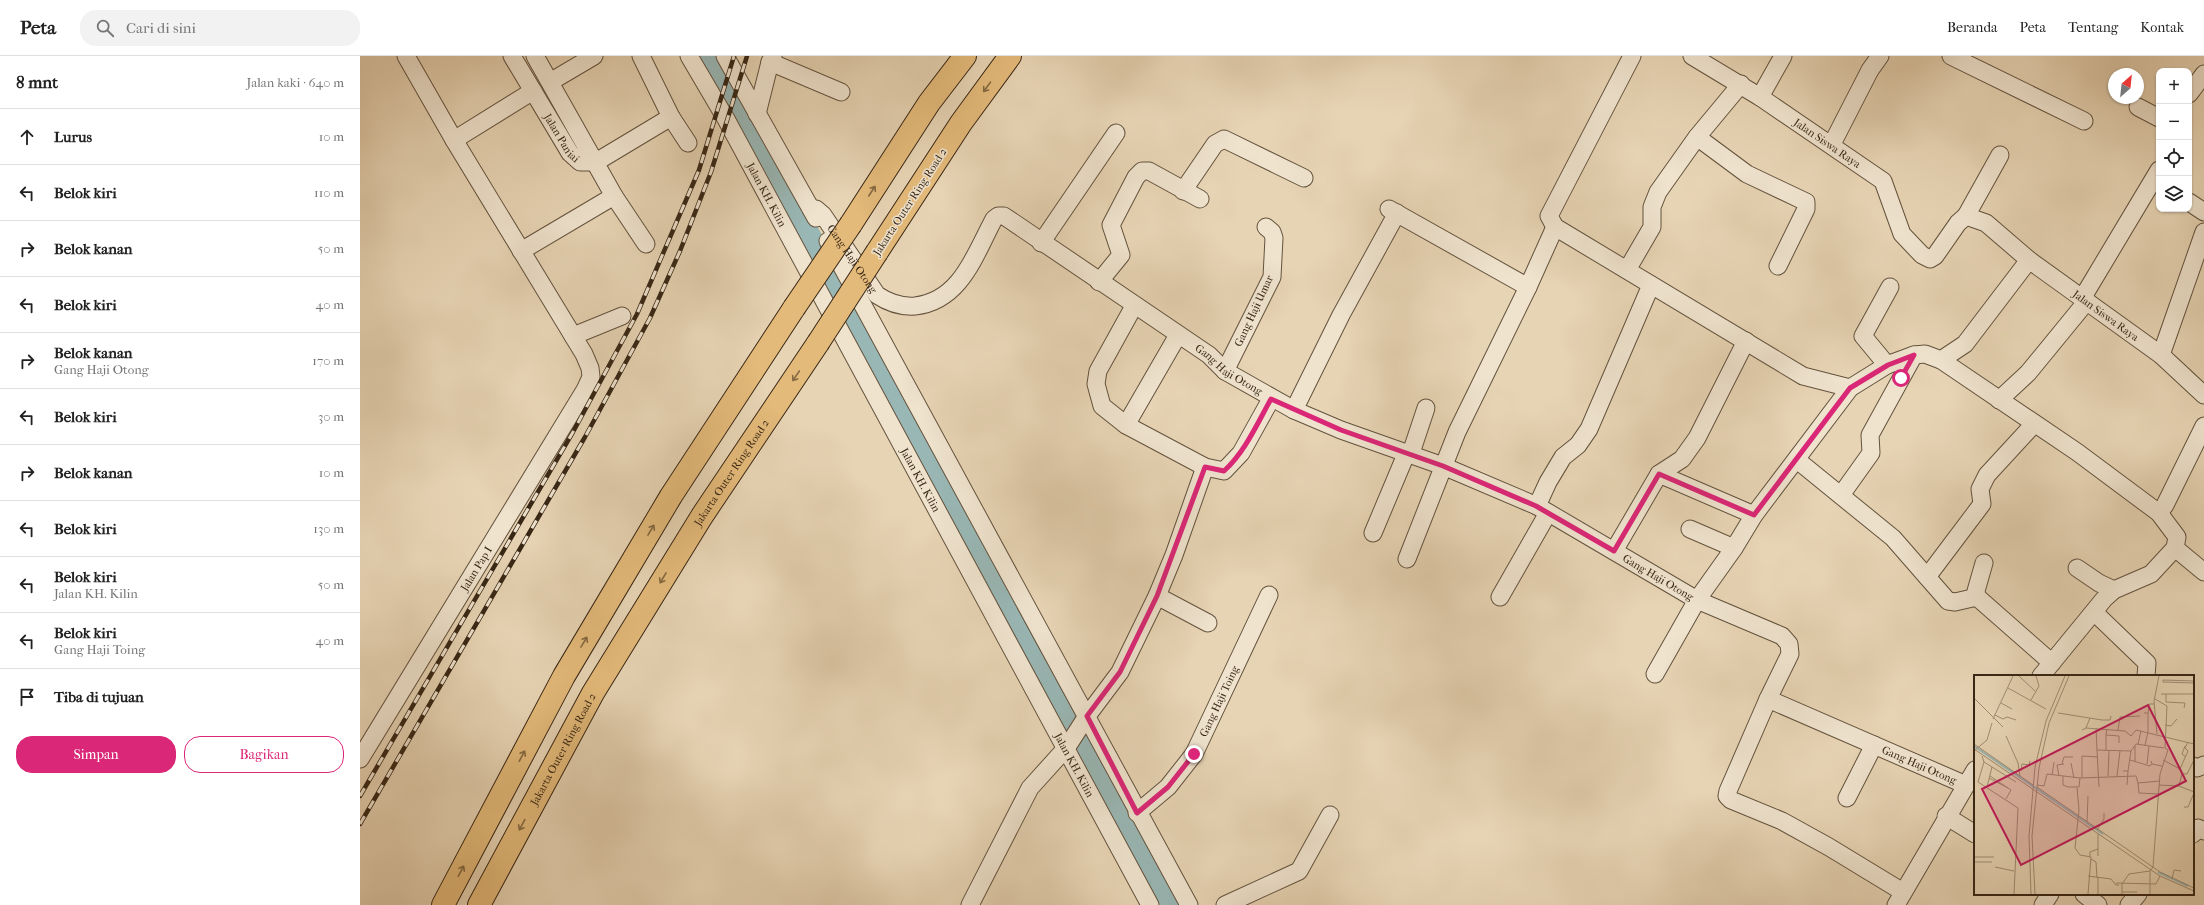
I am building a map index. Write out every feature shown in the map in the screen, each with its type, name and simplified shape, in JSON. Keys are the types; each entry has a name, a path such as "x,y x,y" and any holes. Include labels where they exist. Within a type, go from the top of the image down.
{"highway":[{"path":"443,905 564,676 672,496 929,103 965,56"},
{"name":"Jakarta Outer Ring Road 2","path":"479,905 593,693 702,516 818,343 961,123 1010,56"}],"street":[{"path":"407,56 454,140 573,336 622,316"},
{"name":"Jalan Paniai","path":"512,56 576,160 586,163 596,162 535,56"},
{"path":"550,82 594,56"},
{"path":"641,56 671,116 688,143"},
{"name":"Jalan KH. Kilin","path":"689,56 726,119 1069,743 1150,905"},
{"path":"725,56 811,209 1084,719 1189,905"},
{"path":"1632,56 1549,216 1555,227 1802,376 1850,388"},
{"name":"Jalan Siswa Raya","path":"1692,56 1741,84 1832,144 1883,181 1902,234 1922,255 1930,259 1935,256 1958,223 1966,216 1986,223 2029,260 2161,355 2204,395"},
{"path":"1760,97 1783,56"},
{"path":"1832,144 1870,70 1880,56"},
{"path":"1957,57 2084,122"},
{"path":"757,114 780,60 841,92"},
{"path":"2192,90 2204,74"},
{"path":"1627,270 1652,227 1652,207 1658,192 1697,137 1741,84"},
{"path":"454,140 533,90"},
{"path":"2138,107 2156,116"},
{"path":"646,244 614,196 596,162 671,116"},
{"path":"1041,243 1116,133"},
{"path":"1697,137 1747,174 1806,202 1806,209 1778,266"},
{"path":"1183,191 1215,144 1224,139 1304,178"},
{"path":"1966,216 2000,155"},
{"path":"1099,282 1121,255 1111,228 1111,221 1136,177 1142,171 1149,171 1200,199"},
{"path":"1999,400 2028,373 2085,299 2156,181"},
{"path":"521,251 614,196"},
{"name":"Gang Haji Otong","path":"811,209 816,209 823,215 878,295 886,302 904,307 926,305 945,296 960,282 998,216 1004,216 1041,243 1209,355 1225,371 1271,399 1341,430 1443,466 1542,510 1697,600 1786,639 1790,648 1790,654 1768,699 1966,785 1974,772"},
{"path":"1294,410 1393,211 1528,287"},
{"name":"Gang Haji Umar","path":"1225,371 1272,277 1274,238 1272,232 1266,227"},
{"path":"1407,559 1443,466 1487,368 1528,287 1555,227"},
{"path":"2161,355 2204,232"},
{"path":"1941,360 1965,344 2029,260"},
{"path":"1500,597 1542,510 1563,457 1578,445 1589,429 1651,285"},
{"path":"1888,365 1864,336 1890,287"},
{"path":"1134,306 1098,371 1096,384 1102,406 1126,425 1205,467 1224,471 1233,464 1241,453 1271,399"},
{"path":"1126,425 1178,335"},
{"name":"Jalan Pap I","path":"360,759 585,390 590,377 590,368 584,354 573,336"},
{"path":"1614,551 1659,474 1682,460 1697,438 1746,341"},
{"path":"1655,674 1697,600 1734,548 1754,515 1850,388 1888,365 1914,355 1925,354 1941,360 2077,452 2159,513 2177,538 2175,548 2151,574 2114,590 2042,675"},
{"path":"1841,495 1871,453 1870,435 1914,355"},
{"path":"1373,533 1409,453 1426,408"},
{"path":"1927,577 1982,504 1980,489 1987,475 2034,424"},
{"path":"2159,513 2165,506 2204,426"},
{"path":"1797,460 1893,538 1948,601 1955,602 1977,597"},
{"path":"970,905 1030,788 1069,743 1084,719 1120,672 1157,596 1205,467"},
{"path":"1659,474 1754,515"},
{"path":"1690,529 1734,548"},
{"path":"2175,548 2204,572"},
{"path":"1984,563 1976,591 1977,597 2052,663"},
{"path":"2077,568 2099,583 2114,590"},
{"name":"Gang Haji Toing","path":"1137,813 1168,787 1194,754 1269,595"},
{"path":"1157,596 1208,623"},
{"path":"2094,612 2147,663 2146,675"},
{"path":"1768,699 1727,796 1731,800 1795,828 1899,899 1946,816 1966,785"},
{"path":"1847,798 1874,745"},
{"path":"2194,766 2197,768 2204,764"},
{"path":"1225,905 1299,871 1330,815"},
{"path":"1946,816 1974,833"},
{"path":"2194,833 2198,828 2204,831"},
{"path":"2043,905 2049,895"},
{"path":"2085,895 2098,905"},
{"path":"2129,905 2137,895"}],"waterway":[{"path":"710,56 1060,700 1175,905"}],"railway":[{"path":"360,796 573,432 637,314 699,170 734,56"},
{"path":"360,824 585,437 650,318 680,251 711,172 747,56"}],"route":[{"path":"1194,754 1168,787 1137,813 1087,716 1120,672 1157,596 1174,555 1205,467 1224,471 1233,464 1241,453 1271,399 1341,430 1407,452 1443,466 1536,506 1614,551 1659,474 1754,515 1850,388 1888,365 1914,355 1901,378"}]}
